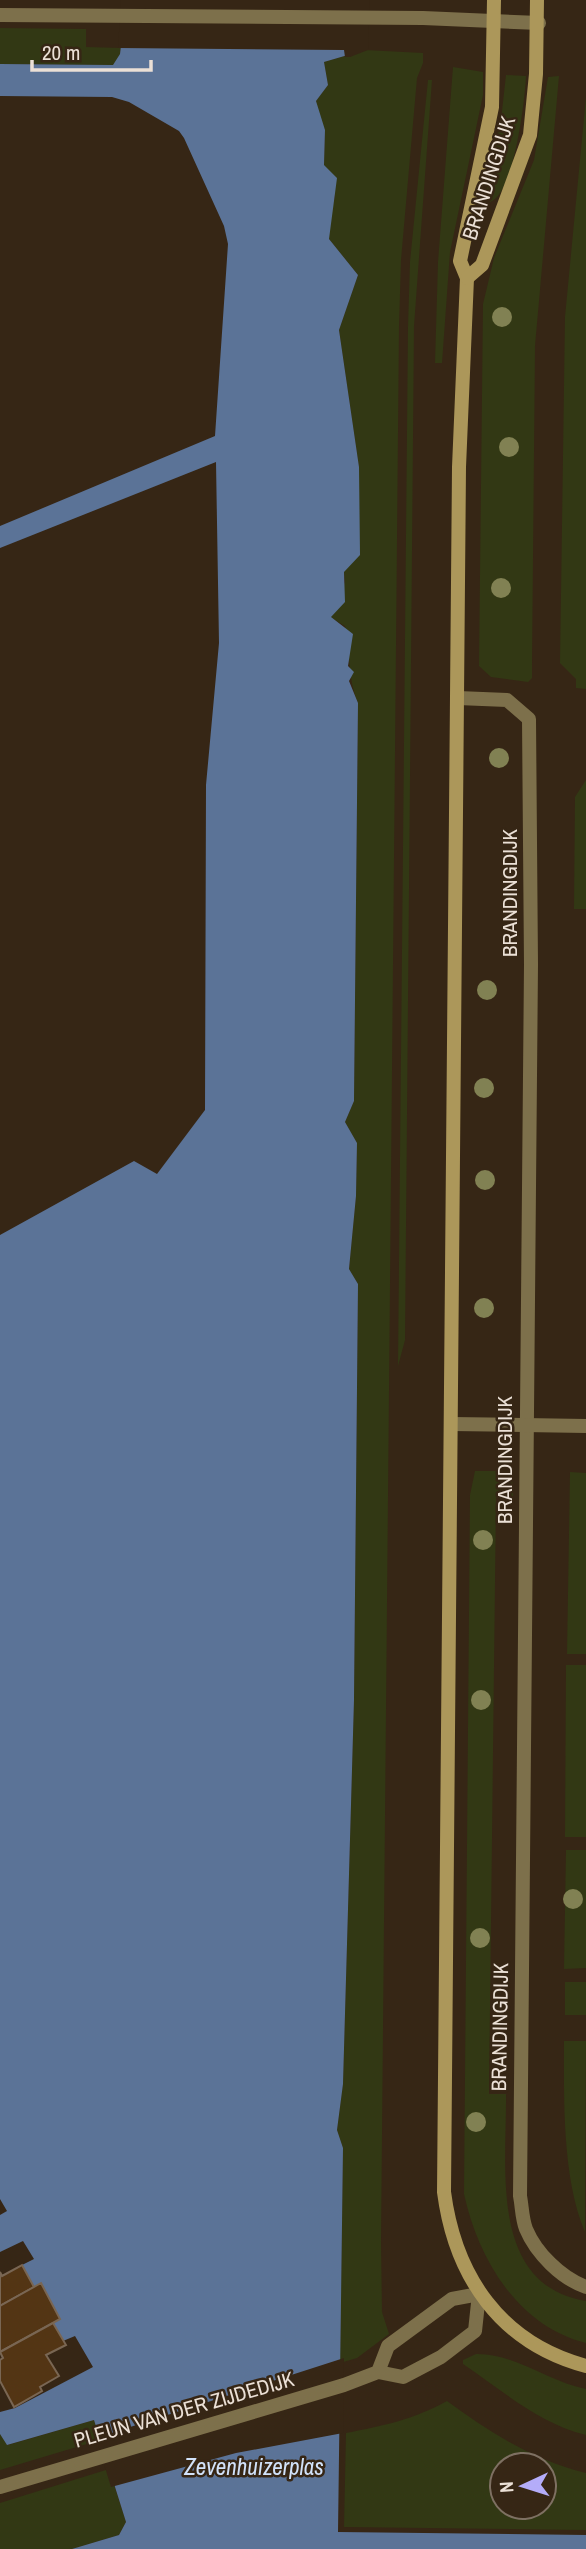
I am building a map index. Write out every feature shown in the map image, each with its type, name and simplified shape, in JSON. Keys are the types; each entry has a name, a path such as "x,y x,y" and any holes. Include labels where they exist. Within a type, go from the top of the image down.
{"street":[{"name":"BRANDINGDIJK","path":"494,0 492,107 460,261 467,278 462,360 444,2192 455,2245 479,2294 500,2317 543,2351 586,2366"},
{"name":"BRANDINGDIJK","path":"467,278 482,265 530,135 539,23 537,0"},
{"path":"0,15 423,18 539,23"},
{"name":"BRANDINGDIJK","path":"458,698 507,700 529,719 531,951 520,2196 526,2229 543,2255 557,2269 586,2287"},
{"path":"452,1424 586,1426"},
{"path":"378,2372 388,2347 452,2299 479,2294"},
{"name":"PLEUN VAN DER ZIJDEDIJK","path":"0,2487 344,2385 378,2372 403,2377 441,2357 475,2331 479,2294"}],"green space":[{"path":"0,28 86,29 86,47 121,48 119,60 113,65 0,64"},
{"path":"365,50 423,53 423,63 417,78 401,260 399,326 381,2242 382,2312 389,2334 357,2358 340,2363 343,2148 337,2130 343,2083 354,1700 358,1284 349,1269 356,1196 357,1143 345,1122 354,1101 358,703 352,684 345,626 330,617 345,582 344,572 359,467 339,330 358,275 329,239 329,220 335,197 324,165 325,130 316,101 328,85 324,62"},
{"path":"453,67 483,72 483,95 450,252 442,363 435,363 438,262"},
{"path":"506,75 526,76 523,105 512,165 506,182 490,202 485,197 501,120"},
{"path":"559,76 535,346 532,678 528,682 491,677 479,666 483,304 494,258 534,160 548,77"},
{"path":"428,80 432,80 414,326 405,1340 398,1366 408,327 410,262"},
{"path":"586,97 586,689 576,688 576,679 560,663 565,317"},
{"path":"586,780 586,909 574,909 575,797"},
{"path":"475,1471 512,1471 513,1496 496,1498 489,2094 506,2094 506,2187 510,2218 518,2247 532,2272 554,2290 586,2301 586,2343 540,2322 504,2286 479,2242 464,2194 470,1495"},
{"path":"570,1472 586,1473 586,1654 567,1654"},
{"path":"566,1665 586,1665 586,1837 565,1837"},
{"path":"566,1850 586,1850 586,1968 564,1969"},
{"path":"565,1982 586,1982 586,2015 565,2015"},
{"path":"564,2041 586,2041 585,2232 577,2211 568,2163"},
{"path":"476,2354 504,2358 586,2389 586,2435 552,2423 463,2364 463,2360"},
{"path":"447,2401 526,2451 488,2451 488,2521 558,2521 558,2464 586,2473 586,2530 344,2527 346,2433 423,2413"},
{"path":"94,2420 100,2440 0,2470 0,2434 8,2445"},
{"path":"109,2469 126,2522 119,2535 72,2549 0,2549 0,2503"}],"water":[{"name":"Zevenhuizerplas","path":"123,29 365,50 324,62 328,85 316,101 325,130 324,165 337,178 329,239 358,275 339,330 359,467 360,555 344,572 345,602 331,617 353,634 348,666 354,672 349,681 358,703 354,1101 345,1122 357,1143 356,1196 349,1269 358,1284 354,1700 343,2084 337,2130 343,2148 338,2532 586,2535 586,2549 72,2549 119,2535 126,2522 94,2420 7,2445 0,2434 0,2412 15,2408 93,2367 75,2336 63,2341 53,2323 60,2319 41,2283 34,2287 22,2265 34,2259 23,2241 0,2252 0,2215 7,2211 0,2199 0,1235 134,1161 157,1174 205,1110 206,785 219,643 216,462 0,548 0,526 215,436 228,244 224,226 184,138 179,131 129,102 112,97 0,96 0,64 113,65 120,54"}],"pier":[{"path":"121,0 370,0 368,50 345,57 344,50 118,48"},
{"path":"344,2358 343,2433 236,2453 111,2487 96,2438"}],"building":[{"path":"22,2265 34,2287 0,2306 0,2272 2,2276"},
{"path":"41,2283 60,2319 0,2352 0,2306"},
{"path":"53,2323 66,2345 46,2355 59,2376 40,2387 42,2391 14,2407 0,2381 0,2360 3,2358 0,2352"}]}
